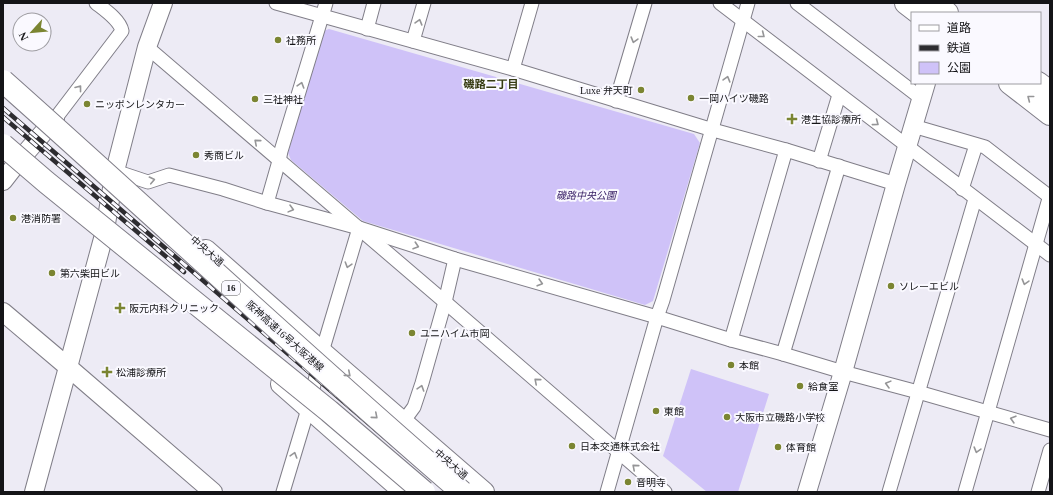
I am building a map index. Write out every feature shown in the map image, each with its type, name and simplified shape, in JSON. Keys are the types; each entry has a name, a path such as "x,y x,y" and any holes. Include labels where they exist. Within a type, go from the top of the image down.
{"highway":[{"path":"906,3 937,9"},
{"name":"阪神高速16号大阪港線","path":"3,81 345,391 462,492"},
{"path":"1011,84 1050,114"},
{"path":"1039,84 1050,92"},
{"path":"3,145 46,182 329,411 424,492"}],"main road":[{"name":"中央大通","path":"3,72 94,154 484,492"},
{"path":"10,158 203,314 308,409 404,492"}],"street":[{"path":"3,181 10,158 55,119 122,31 121,26 117,21 96,3"},
{"path":"34,492 104,235 115,171 147,47 163,3"},
{"path":"276,3 513,69 896,184"},
{"path":"266,203 326,3"},
{"path":"367,29 374,3"},
{"path":"413,41 424,3"},
{"path":"513,69 532,3"},
{"path":"616,101 645,3"},
{"path":"720,3 1050,255"},
{"path":"607,492 657,317 666,293 748,3"},
{"path":"797,3 911,83"},
{"path":"147,47 664,492"},
{"path":"808,492 923,91 913,84"},
{"path":"820,161 839,95"},
{"path":"912,126 985,147 1050,196 965,492"},
{"path":"962,189 976,145"},
{"path":"731,340 786,150"},
{"path":"783,354 839,166"},
{"path":"115,171 148,182 169,175 223,189 266,203 359,228 454,259 657,317 731,340 1050,430"},
{"path":"889,492 975,199"},
{"path":"283,492 308,409 322,352 359,228"},
{"path":"403,422 414,407 422,383 445,302 454,259"},
{"path":"3,312 213,492"},
{"path":"1038,492 1050,450"}],"green space":[{"name":"磯路中央公園","path":"329,29 694,134 700,143 653,301 645,305 363,221 291,160 288,153 323,31"},
{"path":"691,369 769,394 738,492 707,492 663,456"}],"railway":[{"path":"3,108 448,492"},
{"path":"3,117 184,272"}],"place":[{"name":"社務所","path":"278,40"},
{"name":"Luxe 弁天町","path":"641,90"},
{"name":"一岡ハイツ磯路","path":"691,98"},
{"name":"三社神社","path":"255,99"},
{"name":"ニッポンレンタカー","path":"87,104"},
{"name":"港生協診療所","path":"792,119"},
{"name":"秀商ビル","path":"196,155"},
{"name":"港消防署","path":"13,218"},
{"name":"第六柴田ビル","path":"52,273"},
{"name":"ソレーエビル","path":"891,286"},
{"name":"阪元内科クリニック","path":"120,308"},
{"name":"ユニハイム市岡","path":"412,333"},
{"name":"本館","path":"731,365"},
{"name":"松浦診療所","path":"107,372"},
{"name":"給食室","path":"800,386"},
{"name":"東館","path":"656,411"},
{"name":"大阪市立磯路小学校","path":"727,417"},
{"name":"日本交通株式会社","path":"572,446"},
{"name":"体育館","path":"778,447"},
{"name":"音明寺","path":"628,482"}],"district":[{"name":"磯路二丁目","path":"491,84"}]}
